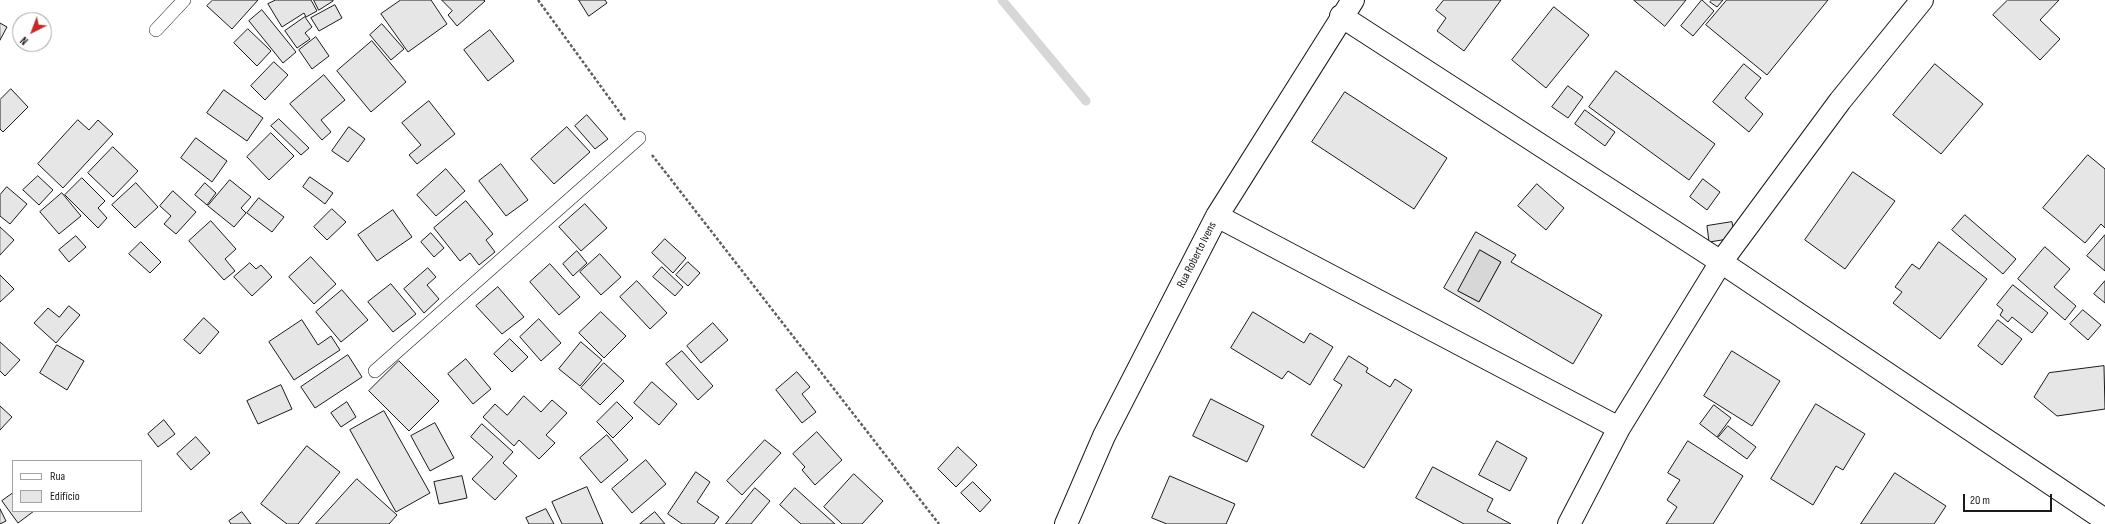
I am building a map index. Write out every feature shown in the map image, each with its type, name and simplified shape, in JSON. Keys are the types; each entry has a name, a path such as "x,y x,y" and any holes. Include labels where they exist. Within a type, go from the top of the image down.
{"street":[{"path":"1569,524 1619,428 1721,262 1840,101 1922,0"},
{"path":"1347,8 2105,520"},
{"name":"Rua Roberto Ivens","path":"1066,524 1104,436 1217,216 1347,8"},
{"path":"1217,216 1619,428"}],"lane":[{"path":"156,30 184,0"},
{"path":"374,371 639,138"}],"path":[{"path":"538,0 696,214 939,524"}],"shaded area":[{"path":"1480,250 1501,262 1479,302 1458,291"}],"building":[{"path":"213,0 258,0 232,29 207,6"},
{"path":"276,0 311,0 317,11 306,17 304,13 282,27 268,4"},
{"path":"314,0 333,0 333,1 319,10"},
{"path":"401,0 431,0 447,24 408,52 381,14"},
{"path":"442,0 485,1 457,26 448,15 452,11"},
{"path":"579,0 605,0 607,3 589,16"},
{"path":"1444,0 1501,0 1464,51 1437,31 1446,18 1436,10"},
{"path":"1634,0 1686,0 1665,26"},
{"path":"1702,0 1714,11 1693,36 1681,26"},
{"path":"1712,0 1723,0 1717,7 1710,2"},
{"path":"1727,0 1828,0 1767,75 1706,25"},
{"path":"2008,0 2059,0 2040,20 2060,39 2040,60 1993,15"},
{"path":"335,5 342,18 319,31 311,18"},
{"path":"1554,7 1589,35 1546,88 1512,60"},
{"path":"262,10 296,52 283,63 249,21"},
{"path":"305,17 312,27 305,33 310,39 297,48 285,31"},
{"path":"0,23 7,27 0,40"},
{"path":"382,24 404,49 391,60 370,35"},
{"path":"248,29 271,51 257,66 234,43"},
{"path":"490,30 514,61 488,81 464,50"},
{"path":"316,37 329,56 312,69 299,50"},
{"path":"372,41 406,82 371,112 337,71"},
{"path":"274,62 288,75 265,100 251,86"},
{"path":"1744,64 1761,78 1745,98 1763,114 1749,132 1713,102"},
{"path":"1935,64 1983,104 1941,154 1893,115"},
{"path":"1616,71 1715,144 1689,180 1589,107"},
{"path":"324,75 345,100 321,120 331,132 322,140 290,104"},
{"path":"1568,86 1583,97 1568,118 1552,107"},
{"path":"11,89 28,107 3,132 0,129 0,100"},
{"path":"224,90 263,118 247,141 207,113"},
{"path":"1345,92 1447,158 1414,209 1312,142"},
{"path":"429,101 455,134 417,164 409,155 421,145 402,123"},
{"path":"1585,110 1615,132 1605,146 1575,124"},
{"path":"587,115 608,139 595,149 575,126"},
{"path":"279,119 309,148 301,155 271,126"},
{"path":"78,120 89,130 98,120 113,134 63,188 38,164"},
{"path":"349,127 365,139 348,162 332,151"},
{"path":"567,127 590,152 554,184 531,159"},
{"path":"271,133 294,156 269,180 247,157"},
{"path":"196,138 227,161 212,182 181,158"},
{"path":"113,147 138,171 113,197 88,173"},
{"path":"2088,155 2105,169 2105,228 2101,224 2085,243 2043,208"},
{"path":"501,164 528,200 506,216 479,181"},
{"path":"446,169 465,191 436,216 417,195"},
{"path":"1853,172 1895,201 1845,269 1805,240"},
{"path":"38,176 53,190 39,205 23,190"},
{"path":"310,177 333,193 325,204 303,187"},
{"path":"82,178 105,201 98,208 107,218 98,228 65,195"},
{"path":"1703,179 1720,192 1707,210 1690,197"},
{"path":"230,180 251,197 241,208 246,213 234,227 208,206"},
{"path":"136,183 158,207 135,228 112,205"},
{"path":"205,183 216,193 207,205 195,195"},
{"path":"1537,184 1564,208 1546,230 1518,206"},
{"path":"7,187 27,204 10,224 0,216 0,195"},
{"path":"173,191 196,212 176,234 164,224 171,216 160,206"},
{"path":"62,193 81,216 59,234 40,212"},
{"path":"259,198 284,217 272,232 247,213"},
{"path":"466,201 493,234 486,240 495,252 479,265 470,253 460,261 434,228"},
{"path":"585,204 607,228 581,251 559,227"},
{"path":"332,209 346,222 327,240 314,227"},
{"path":"393,210 412,237 377,261 358,235"},
{"path":"1965,215 2016,259 2003,274 1952,230"},
{"path":"211,221 236,249 225,259 235,271 224,280 189,241"},
{"path":"1732,222 1735,238 1709,242 1707,226"},
{"path":"0,227 14,240 0,255"},
{"path":"1476,232 1516,255 1511,262 1602,315 1573,364 1444,288","holes":["1480,250 1501,262 1479,302 1458,291"]},
{"path":"431,233 444,248 434,257 421,242"},
{"path":"2105,235 2105,271 2087,256"},
{"path":"76,236 86,247 69,262 59,250"},
{"path":"665,239 686,258 673,273 652,253"},
{"path":"141,242 161,262 150,273 129,254"},
{"path":"1939,242 1987,279 1940,339 1893,303 1902,292 1895,287 1912,264 1919,269"},
{"path":"2045,247 2070,269 2054,287 2076,306 2065,320 2018,279"},
{"path":"577,251 587,263 573,276 563,264"},
{"path":"600,254 621,277 601,295 580,272"},
{"path":"311,257 336,284 314,304 289,277"},
{"path":"688,262 700,273 688,286 676,275"},
{"path":"250,263 256,269 261,265 272,277 252,296 234,277"},
{"path":"550,264 580,297 559,315 530,282"},
{"path":"662,267 683,287 675,296 653,277"},
{"path":"428,268 436,277 427,285 439,299 424,313 404,289"},
{"path":"0,275 14,289 0,302"},
{"path":"637,281 667,313 650,329 620,297"},
{"path":"2105,281 2105,303 2094,294"},
{"path":"391,284 416,314 393,332 368,302"},
{"path":"2013,285 2048,313 2032,333 2012,317 2008,322 2000,315 2003,310 1997,305"},
{"path":"498,287 524,317 502,334 476,306"},
{"path":"342,290 368,320 341,342 316,312"},
{"path":"69,306 80,315 56,343 34,323 48,308 59,317"},
{"path":"2083,310 2101,325 2088,340 2070,324"},
{"path":"601,312 626,336 604,358 579,333"},
{"path":"1253,312 1304,343 1310,333 1333,347 1310,385 1288,371 1282,379 1231,348"},
{"path":"204,318 219,332 200,354 184,340"},
{"path":"539,319 561,343 541,361 520,337"},
{"path":"302,320 318,345 331,336 340,350 294,380 269,342"},
{"path":"1998,320 2022,339 2002,365 1978,346"},
{"path":"713,323 728,340 701,363 687,346"},
{"path":"510,339 528,357 512,372 494,354"},
{"path":"0,342 20,360 5,376 0,371"},
{"path":"581,342 602,360 580,386 559,369"},
{"path":"57,345 84,361 67,390 40,373"},
{"path":"682,351 713,386 698,400 666,364"},
{"path":"1732,351 1780,381 1752,426 1704,396"},
{"path":"348,355 362,377 315,408 301,387"},
{"path":"1349,356 1368,368 1366,372 1390,387 1395,379 1412,390 1364,468 1311,435 1342,385 1334,380"},
{"path":"466,359 491,389 473,404 448,374"},
{"path":"399,361 439,401 409,431 369,391"},
{"path":"604,363 624,381 600,405 581,388"},
{"path":"2104,366 2105,409 2057,416 2034,397 2049,373"},
{"path":"797,372 810,387 802,394 816,412 802,423 776,390"},
{"path":"652,382 677,404 659,425 634,403"},
{"path":"281,385 292,409 258,424 247,401"},
{"path":"524,396 541,412 552,400 567,413 546,435 555,443 539,459 519,440 514,446 483,417 495,404 507,415"},
{"path":"1211,399 1264,426 1247,462 1193,436"},
{"path":"347,402 356,417 341,427 331,413"},
{"path":"617,402 633,418 613,438 597,422"},
{"path":"1816,404 1865,434 1843,470 1836,466 1813,505 1771,479"},
{"path":"1714,405 1731,418 1717,437 1700,424"},
{"path":"0,406 12,417 0,430"},
{"path":"384,411 430,493 396,512 350,430"},
{"path":"164,420 175,434 158,447 148,434"},
{"path":"435,423 454,458 430,471 411,436"},
{"path":"482,424 513,452 503,463 517,476 495,500 472,479 493,457 471,437"},
{"path":"1728,426 1756,447 1747,459 1718,438"},
{"path":"817,432 842,460 815,485 802,470 805,467 793,454"},
{"path":"607,435 628,460 601,483 580,458"},
{"path":"196,437 210,453 191,470 177,454"},
{"path":"765,440 781,453 742,495 727,481"},
{"path":"1497,441 1527,458 1510,491 1479,475"},
{"path":"1688,441 1743,476 1713,524 1666,524 1677,507 1667,500 1680,480 1668,473"},
{"path":"307,446 340,472 298,524 287,524 261,504"},
{"path":"958,447 977,465 956,487 938,469"},
{"path":"646,460 666,484 632,513 612,489"},
{"path":"1433,467 1493,499 1487,511 1511,524 1464,524 1416,498"},
{"path":"696,472 710,482 697,502 719,517 714,524 682,524 668,514"},
{"path":"1895,473 1946,506 1934,524 1861,524"},
{"path":"854,474 883,501 862,524 842,524 824,507"},
{"path":"462,476 467,498 439,504 434,482"},
{"path":"1170,476 1235,504 1226,524 1167,524 1152,518"},
{"path":"357,479 397,515 389,524 316,524"},
{"path":"973,482 991,500 980,512 961,493"},
{"path":"587,487 603,524 562,524 552,502"},
{"path":"755,488 770,501 751,524 726,524"},
{"path":"795,488 835,524 801,524 780,505"},
{"path":"12,494 12,512 33,512 18,523 2,501"},
{"path":"0,509 6,521 0,524"},
{"path":"546,509 554,524 529,524 526,518"},
{"path":"242,512 251,524 231,524 229,521"},
{"path":"655,512 665,524 640,524"}],"waterway":[{"path":"1002,0 1086,101"}]}
